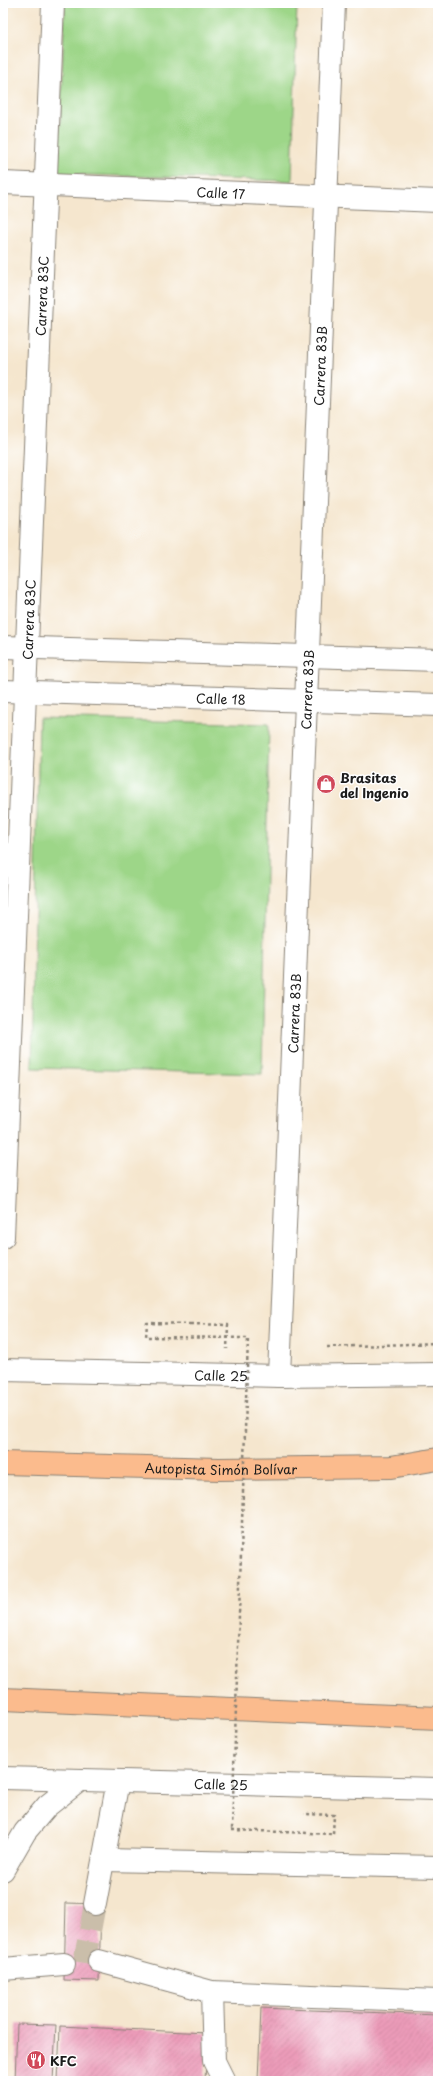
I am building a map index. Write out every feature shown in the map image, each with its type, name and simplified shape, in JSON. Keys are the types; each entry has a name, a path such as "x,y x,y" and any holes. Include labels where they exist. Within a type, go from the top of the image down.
{"highway":[{"name":"Autopista Simón Bolívar","path":"3,1463 219,1469 391,1467 438,1459"},
{"path":"3,1698 438,1718"}],"street":[{"name":"Carrera 83C","path":"3,1237 53,3"},
{"name":"Carrera 83B","path":"279,1376 334,3"},
{"name":"Calle 17","path":"3,183 438,201"},
{"path":"3,647 438,660"},
{"name":"Calle 18","path":"3,691 438,705"},
{"name":"Calle 25","path":"3,1370 279,1376 438,1374"},
{"name":"Calle 25","path":"3,1778 438,1789"},
{"path":"3,1870 25,1832 47,1806 80,1780"},
{"path":"95,1904 118,1781"},
{"path":"104,1860 438,1867"},
{"path":"100,1962 212,1992 438,2001"},
{"path":"3,1969 64,1964"},
{"path":"212,1992 214,2061 224,2081"}],"path":[{"path":"227,1350 228,1325 147,1323 146,1337 248,1338 232,1830 333,1834 334,1815 297,1814"}],"green space":[{"path":"65,3 297,3 292,181 58,174"},
{"path":"39,718 269,724 262,1074 32,1068"}],"building":[{"path":"66,1903 101,1904 99,1981 64,1980"},
{"path":"261,2008 438,2015 438,2081 258,2080"},
{"path":"17,2024 56,2025 53,2081 15,2081"},
{"path":"60,2026 207,2033 205,2081 58,2081"}],"tunnel":[{"path":"84,1963 95,1904"}],"place":[{"name":"Brasitas del Ingenio","path":"326,784"},
{"name":"KFC","path":"36,2060"}]}
